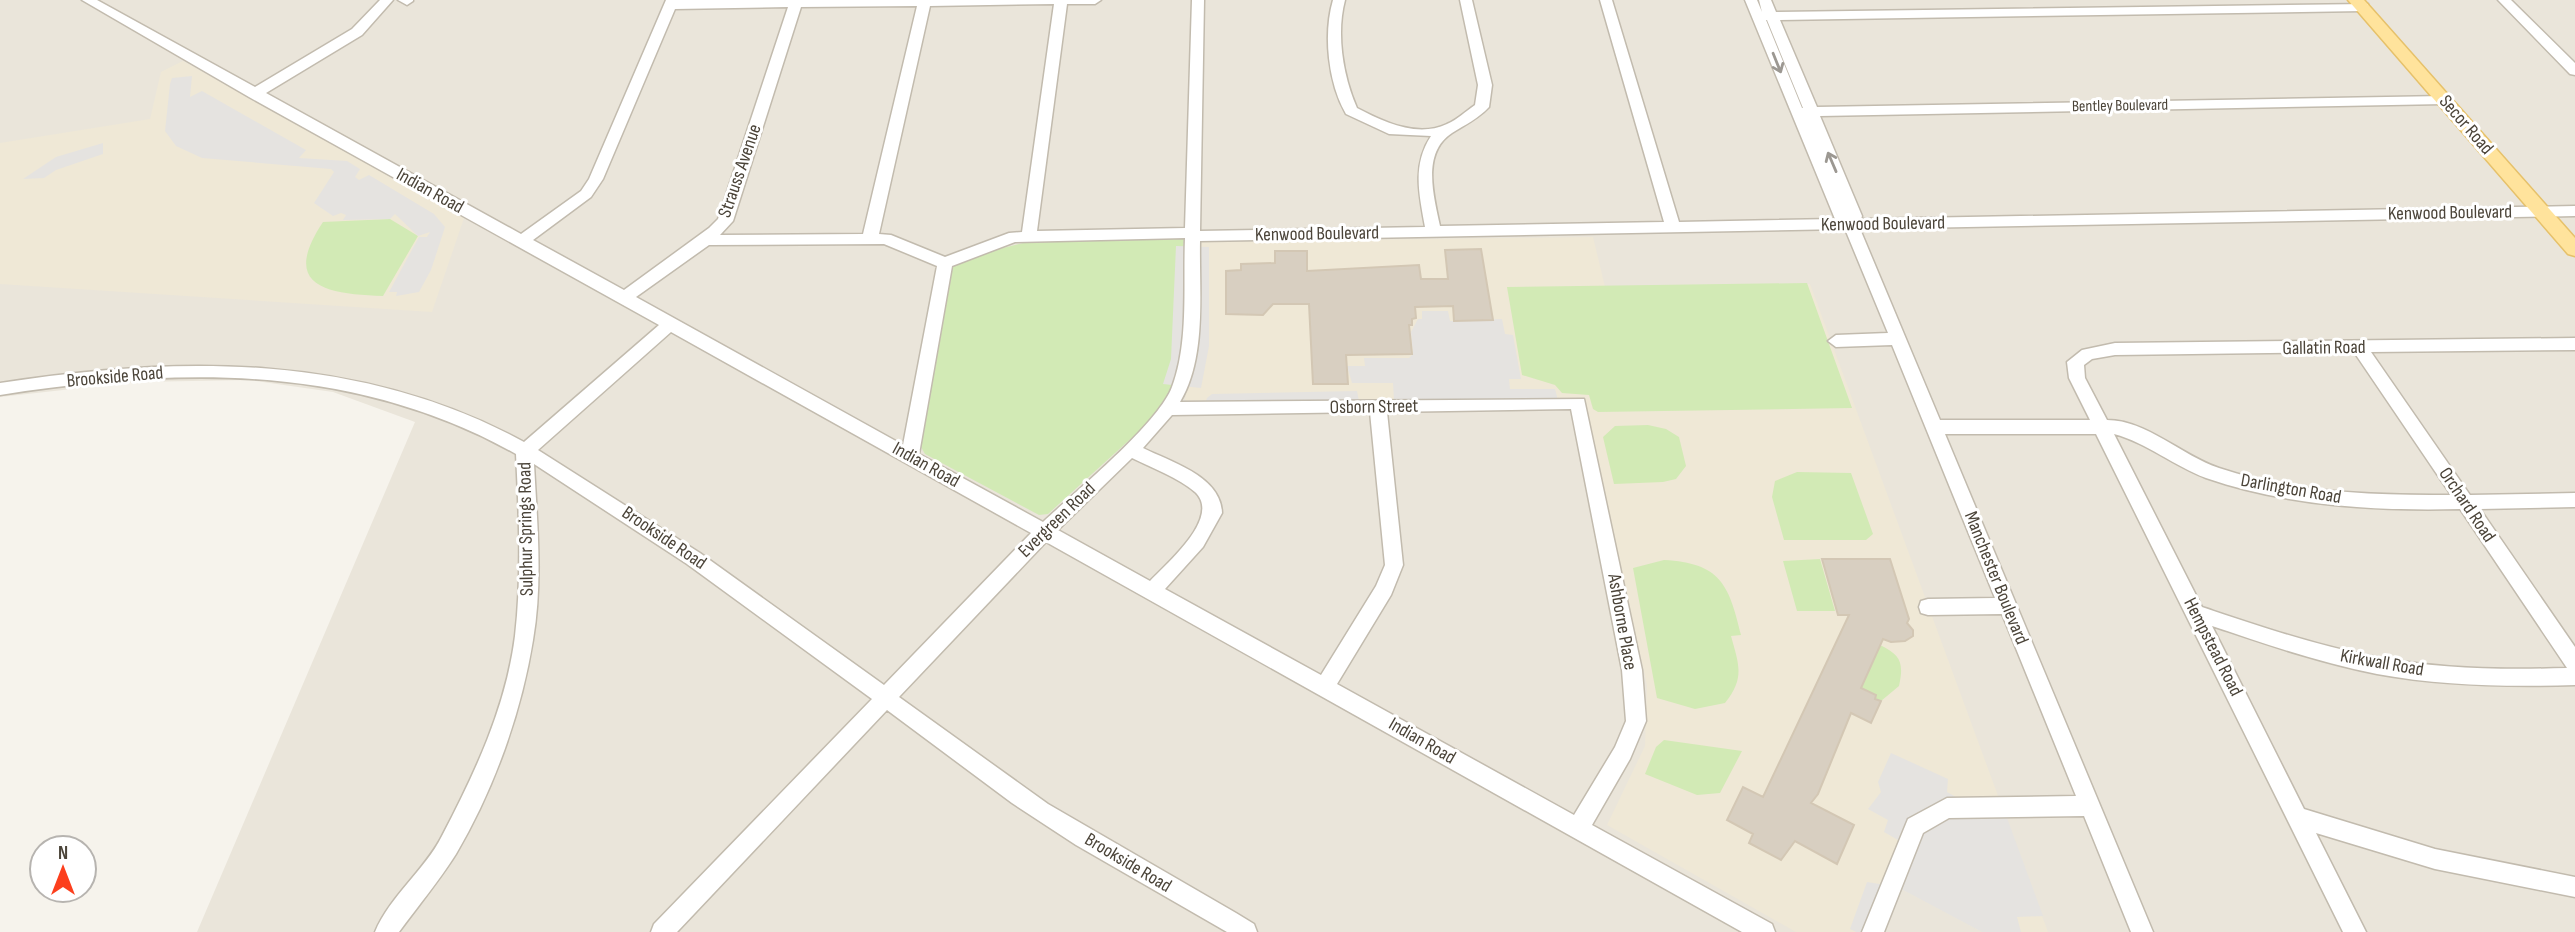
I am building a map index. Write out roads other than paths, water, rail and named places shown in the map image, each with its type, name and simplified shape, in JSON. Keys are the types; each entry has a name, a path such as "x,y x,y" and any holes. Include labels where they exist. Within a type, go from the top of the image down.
{"main road":[{"name":"Secor Road","path":"2359,4 2575,250"}],"street":[{"name":"Indian Road","path":"88,0 1764,932"},
{"path":"254,94 357,32 387,0"},
{"path":"1029,236 1061,0"},
{"path":"520,241 586,194 596,178 671,2 1095,0"},
{"name":"Evergreen Road","path":"662,932 1044,532 1132,450 1170,409 1180,388 1188,359 1198,0"},
{"path":"1339,0 1335,15 1340,86 1346,102 1351,111 1389,130 1412,146 1425,166"},
{"path":"1433,227 1425,166 1430,144 1476,113 1485,100 1485,85 1466,0"},
{"path":"1606,0 1671,223"},
{"path":"1761,8 2311,0"},
{"path":"2504,0 2575,71"},
{"path":"870,238 925,1"},
{"name":"Strauss Avenue","path":"624,298 690,249 709,240 725,221 797,2"},
{"path":"1761,8 2359,4"},
{"name":"Manchester Boulevard","path":"1761,8 2142,932"},
{"name":"Bentley Boulevard","path":"1802,107 2440,96"},
{"path":"1389,130 1419,132 1450,129"},
{"name":"Kenwood Boulevard","path":"2538,207 2575,201"},
{"name":"Kenwood Boulevard","path":"945,263 1014,237 1029,236 2538,207 2575,211"},
{"path":"709,240 886,239 945,263 910,456"},
{"name":"Sulphur Springs Road","path":"386,932 448,846 491,760 506,716 524,639 527,607 529,546 524,451 670,324"},
{"path":"1836,341 1898,339"},
{"name":"Gallatin Road","path":"2074,362 2088,354 2115,349 2575,344"},
{"name":"Orchard Road","path":"2360,348 2575,663"},
{"name":"Hempstead Road","path":"2074,362 2077,378 2355,932"},
{"name":"Brookside Road","path":"0,389 138,374 224,370 277,374 355,386 416,402 486,429 586,486 740,589 1002,784 1093,843 1246,932"},
{"name":"Osborn Street","path":"1170,409 1578,403"},
{"name":"Ashborne Place","path":"1578,403 1629,657 1636,721 1623,752 1578,828"},
{"path":"1325,686 1384,589 1394,565 1378,408"},
{"name":"Darlington Road","path":"1935,427 2102,426 2131,431 2189,464 2250,484 2297,494 2361,501 2575,500"},
{"path":"1132,450 1199,485 1208,494 1213,506 1209,524 1152,591"},
{"path":"1928,607 2008,606"},
{"name":"Kirkwall Road","path":"2195,613 2286,642 2402,670 2479,677 2575,676"},
{"path":"1873,932 1915,826 1947,808 2090,806"},
{"path":"2299,817 2413,855 2515,878 2575,887"}]}
